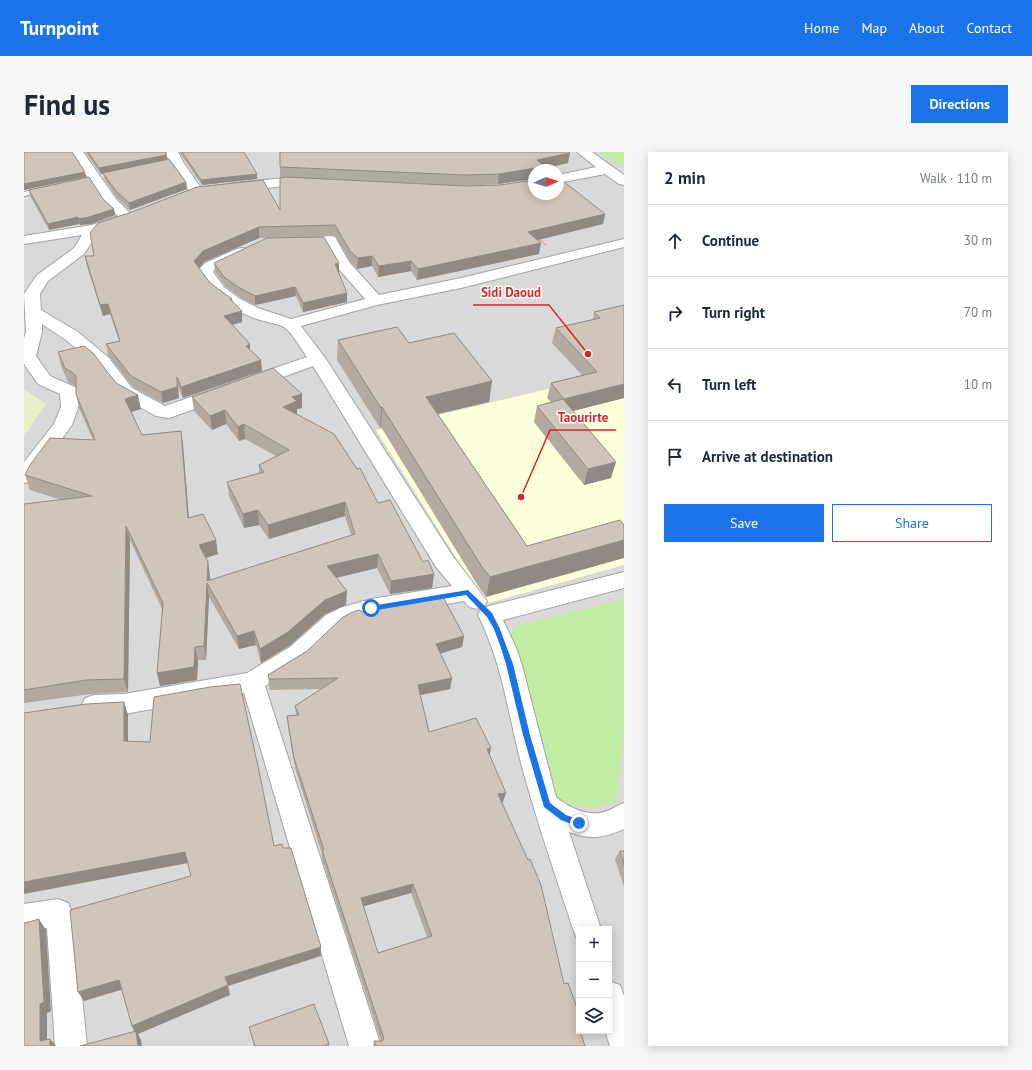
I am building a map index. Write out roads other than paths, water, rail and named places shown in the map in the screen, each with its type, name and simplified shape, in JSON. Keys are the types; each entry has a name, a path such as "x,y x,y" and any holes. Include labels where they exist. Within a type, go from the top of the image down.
{"street":[{"path":"24,240 94,229 134,215 111,202 77,152"},
{"path":"583,152 624,181"},
{"path":"173,159 197,192"},
{"path":"564,178 608,169"},
{"path":"184,196 197,192 285,182 320,184"},
{"path":"24,476 58,431 66,418 70,406 69,391 44,380 27,356 34,332 29,308 32,294 42,278 66,258 79,251 94,229"},
{"path":"282,242 330,240 342,264 375,301"},
{"path":"255,246 210,266 205,272 218,289 233,301 254,312 291,324 375,301 461,283 624,243"},
{"path":"29,308 72,336 103,362 126,392 162,412 175,412 203,399 317,359"},
{"path":"291,324 317,359 444,561 468,592 489,615 497,629 510,664 526,735 586,926"},
{"path":"489,615 624,580"},
{"path":"76,708 124,704 252,682 298,654 334,621 348,614 371,608 468,592"},
{"path":"252,682 366,1046"},
{"path":"547,805 563,818 579,823 601,826 617,821 624,815"},
{"path":"24,918 54,913 58,913 60,916 71,1046"},
{"path":"610,998 624,1042"}],"lane":[{"path":"24,193 48,188"}],"place":[{"name":"Sidi Daoud","path":"588,354"},
{"name":"Taourirte","path":"521,497"}]}
